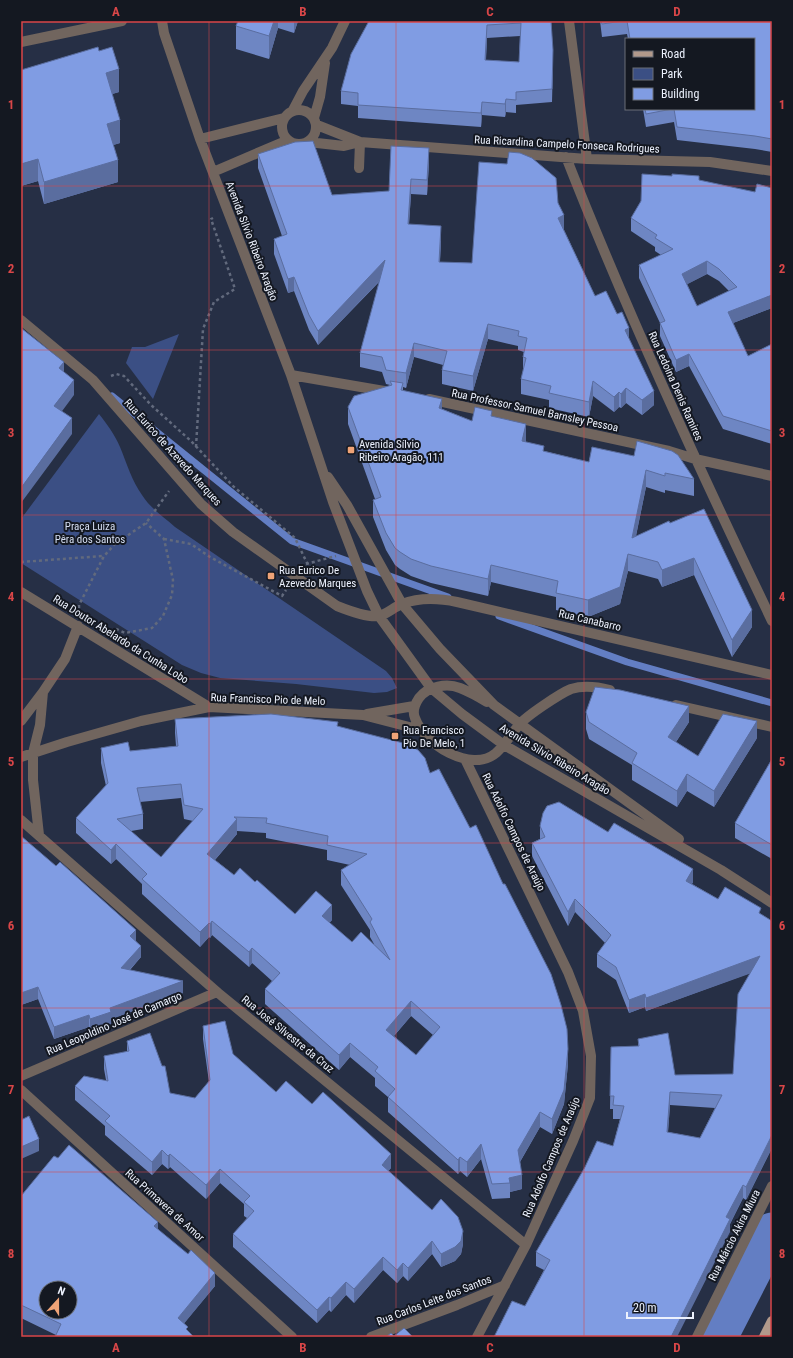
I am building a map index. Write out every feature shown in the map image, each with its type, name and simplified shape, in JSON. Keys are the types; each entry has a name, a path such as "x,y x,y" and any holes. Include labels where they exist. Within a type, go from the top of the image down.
{"main road":[{"path":"764,1337 772,1321"}],"street":[{"path":"21,42 122,21"},
{"name":"Avenida Silvio Ribeiro Aragão","path":"162,21 164,33 200,139 291,375 333,502 367,591 379,616 431,688 462,714 504,745 721,870 772,903"},
{"path":"200,139 284,118 293,110 303,91 325,59 345,21"},
{"path":"569,21 587,159"},
{"path":"284,118 282,126 283,134 288,140 298,144 308,142 315,135 325,59"},
{"path":"293,110 301,109 309,112 316,121"},
{"name":"Rua Ricardina Campelo Fonseca Rodrigues","path":"316,121 360,142"},
{"path":"213,172 288,140"},
{"name":"Rua Ricardina Campelo Fonseca Rodrigues","path":"308,142 344,146 360,142 587,159 710,162 772,171"},
{"path":"360,142 360,168"},
{"name":"Rua Ledoina Denis Ramires","path":"566,157 592,222 695,459 772,621"},
{"name":"Rua Eurico de Azevedo Marques","path":"21,320 93,380 201,504 233,532 337,606 359,614 379,616"},
{"path":"291,375 403,394"},
{"name":"Rua Professor Samuel Barnsley Pessoa","path":"418,397 669,451 695,459 772,476"},
{"name":"Avenida Silvio Ribeiro Aragão","path":"322,468 347,505 402,604 440,649 494,705 721,870"},
{"name":"Rua Doutor Abelardo da Cunha Lobo","path":"21,592 209,707"},
{"name":"Rua Canabarro","path":"402,604 418,599 436,598 457,602 772,675"},
{"path":"379,616 402,604"},
{"path":"21,721 44,692 65,659 78,626"},
{"path":"414,706 420,697 431,688 447,686 459,688 494,705"},
{"path":"520,723 545,705 572,689 595,687 618,692"},
{"path":"39,835 33,780 33,753 40,725 44,692"},
{"path":"665,703 772,727"},
{"name":"Rua Francisco Pio de Melo","path":"363,715 414,706 414,717 422,730 432,740 449,752 465,759 481,760 494,754 504,745 520,723"},
{"name":"Rua Francisco Pio de Melo","path":"21,757 141,721 209,707 363,715 422,730"},
{"name":"Rua Adolfo Campos de Araújo","path":"465,759 568,972 583,1011 592,1056 590,1098 573,1141 526,1245 478,1337"},
{"name":"Rua José Silvestre da Cruz","path":"21,820 217,992 526,1245"},
{"name":"Rua Leopoldino José de Camargo","path":"21,1076 217,992"},
{"name":"Rua Primavera de Amor","path":"21,1090 292,1337"},
{"name":"Rua Márcio Akira Miura","path":"697,1337 772,1186"},
{"name":"Rua Carlos Leite dos Santos","path":"371,1337 457,1305 505,1285"}],"path":[{"path":"196,448 203,329 214,302 235,289 211,219 228,209"},
{"path":"93,380 116,374 124,376 150,405 191,441 234,487 295,538 307,563"},
{"path":"78,626 79,605 104,556 114,544 146,523 178,478"},
{"path":"146,523 164,539 191,544 282,596 307,563 332,558 351,549"},
{"path":"112,628 125,633 152,628 163,616 172,595 173,580 164,539"},
{"path":"21,562 104,556"}],"green space":[{"path":"179,334 153,399 126,363 132,347 145,347"},
{"name":"Praça Luiza Pêra dos Santos","path":"99,414 116,438 138,490 153,508 175,527 386,671 392,678 397,688 387,692 374,693 296,684 220,678 201,673 182,665 21,563 21,519"}],"building":[{"path":"238,21 274,21 269,36 236,26"},
{"path":"369,21 551,21 553,50 552,89 516,92 516,100 506,99 505,104 482,102 481,113 358,105 358,93 341,91 351,54","holes":["521,23 519,62 485,60 487,25"]},
{"path":"601,21 623,21 602,24"},
{"path":"627,21 772,21 772,139 677,127 674,110 755,110 755,38 630,38"},
{"path":"98,47 99,51 112,47 119,69 106,73 120,120 107,124 118,160 44,182 38,159 21,164 21,70"},
{"path":"645,110 667,110 646,114"},
{"path":"313,141 332,195 389,191 391,146 429,148 427,180 411,179 408,224 441,226 439,262 472,263 479,162 507,164 509,152 520,153 532,158 556,178 558,203 564,215 558,218 595,296 606,291 617,314 622,312 629,328 625,330 654,391 642,400 626,388 621,394 619,392 614,397 593,381 589,402 549,393 551,386 521,379 526,358 523,357 527,338 518,336 519,331 488,324 473,376 442,370 447,351 414,343 406,373 386,370 382,357 360,353 385,260 318,331 309,315 294,277 288,279 274,239 287,234 258,154 295,142"},
{"path":"642,174 699,176 699,180 755,192 757,184 772,188 772,295 728,312 748,356 772,344 772,431 723,416 689,354 676,360 660,323 665,321 639,265 673,249 655,238 657,235 631,218 641,201","holes":["707,261 719,269 737,287 697,306 682,274"]},
{"path":"21,328 64,362 59,368 74,380 54,406 72,418 21,488"},
{"path":"390,381 403,383 401,390 442,399 439,408 472,421 475,407 492,411 491,416 526,424 522,441 544,446 543,451 589,462 592,447 634,456 637,441 672,451 678,455 694,479 665,473 665,476 646,470 632,538 669,521 670,523 704,509 752,610 732,640 694,558 662,570 658,562 628,554 620,587 588,600 556,593 558,581 491,565 488,579 431,566 411,559 400,552 395,548 386,533 373,500 381,497 348,407 354,396 392,385"},
{"path":"595,687 620,690 689,706 668,737 698,756 723,714 757,721 714,791 687,774 677,791 632,763 637,753 589,722 586,712"},
{"path":"271,714 338,722 337,726 407,744 418,750 425,758 430,773 439,769 470,828 476,825 503,884 505,884 551,974 567,1029 568,1049 564,1090 552,1119 540,1112 518,1150 522,1175 509,1178 510,1183 492,1184 481,1144 467,1162 460,1157 458,1160 388,1097 395,1089 375,1071 378,1067 350,1043 339,1055 265,989 280,973 252,948 249,952 212,921 200,932 142,879 147,874 116,844 111,850 76,818 108,783 101,748 128,742 130,751 178,746 175,719","holes":["181,784 184,805 203,809 161,857 117,819 143,814 137,788","234,817 267,818 266,823 328,836 327,845 367,854 341,870 372,919 370,922 390,960 361,932 352,942 322,916 332,905 316,891 295,914 257,880 255,882 240,868 234,875 207,854 237,819","411,1001 440,1027 416,1055 386,1030"]},
{"path":"772,759 772,845 735,823"},
{"path":"559,802 608,832 614,823 693,869 686,881 718,899 725,887 761,908 759,913 772,921 772,1135 746,1187 743,1185 726,1217 730,1219 671,1337 494,1337 512,1301 525,1306 550,1260 536,1252 585,1167 597,1141 613,1146 624,1106 613,1105 614,1096 610,1096 611,1047 639,1046 638,1039 668,1033 675,1075 733,1074 738,994 760,956 646,998 645,994 629,1000 616,967 597,954 611,935 575,899 568,912 532,843 545,837 540,826 543,813 547,806","holes":["670,1092 722,1095 700,1138 667,1132"]},
{"path":"21,836 56,866 60,862 136,930 130,936 141,946 121,968 183,981 110,1008 111,1012 90,1019 89,1015 54,1027 38,987 21,993"},
{"path":"225,1021 233,1054 276,1092 286,1081 312,1104 323,1092 391,1154 382,1165 432,1210 441,1199 458,1217 463,1231 461,1241 455,1247 441,1254 432,1241 408,1268 403,1263 397,1270 383,1257 354,1289 346,1282 317,1310 233,1234 254,1211 244,1202 250,1196 220,1169 206,1185 170,1154 168,1156 162,1150 152,1162 105,1121 110,1116 75,1086 84,1076 108,1081 104,1056 129,1051 127,1041 150,1033 162,1066 165,1066 170,1093 195,1098 210,1080 203,1026"},
{"path":"29,1116 39,1139 21,1147 21,1120"},
{"path":"69,1145 158,1222 154,1226 188,1254 191,1250 215,1273 178,1318 188,1327 186,1329 194,1337 55,1337 61,1324 53,1320 78,1320 78,1280 38,1280 38,1313 21,1305 21,1196 54,1156 58,1158"},
{"path":"404,1328 413,1337 386,1337 391,1333 394,1336"}],"waterway":[{"path":"112,396 292,541 448,597"},
{"path":"499,616 627,662 772,703"},
{"path":"718,1337 772,1232"}],"place":[{"name":"Avenida Sílvio Ribeiro Aragão, 111","path":"351,450"},
{"name":"Rua Eurico De Azevedo Marques","path":"271,576"},
{"name":"Rua Francisco Pio De Melo, 1","path":"395,736"}]}
